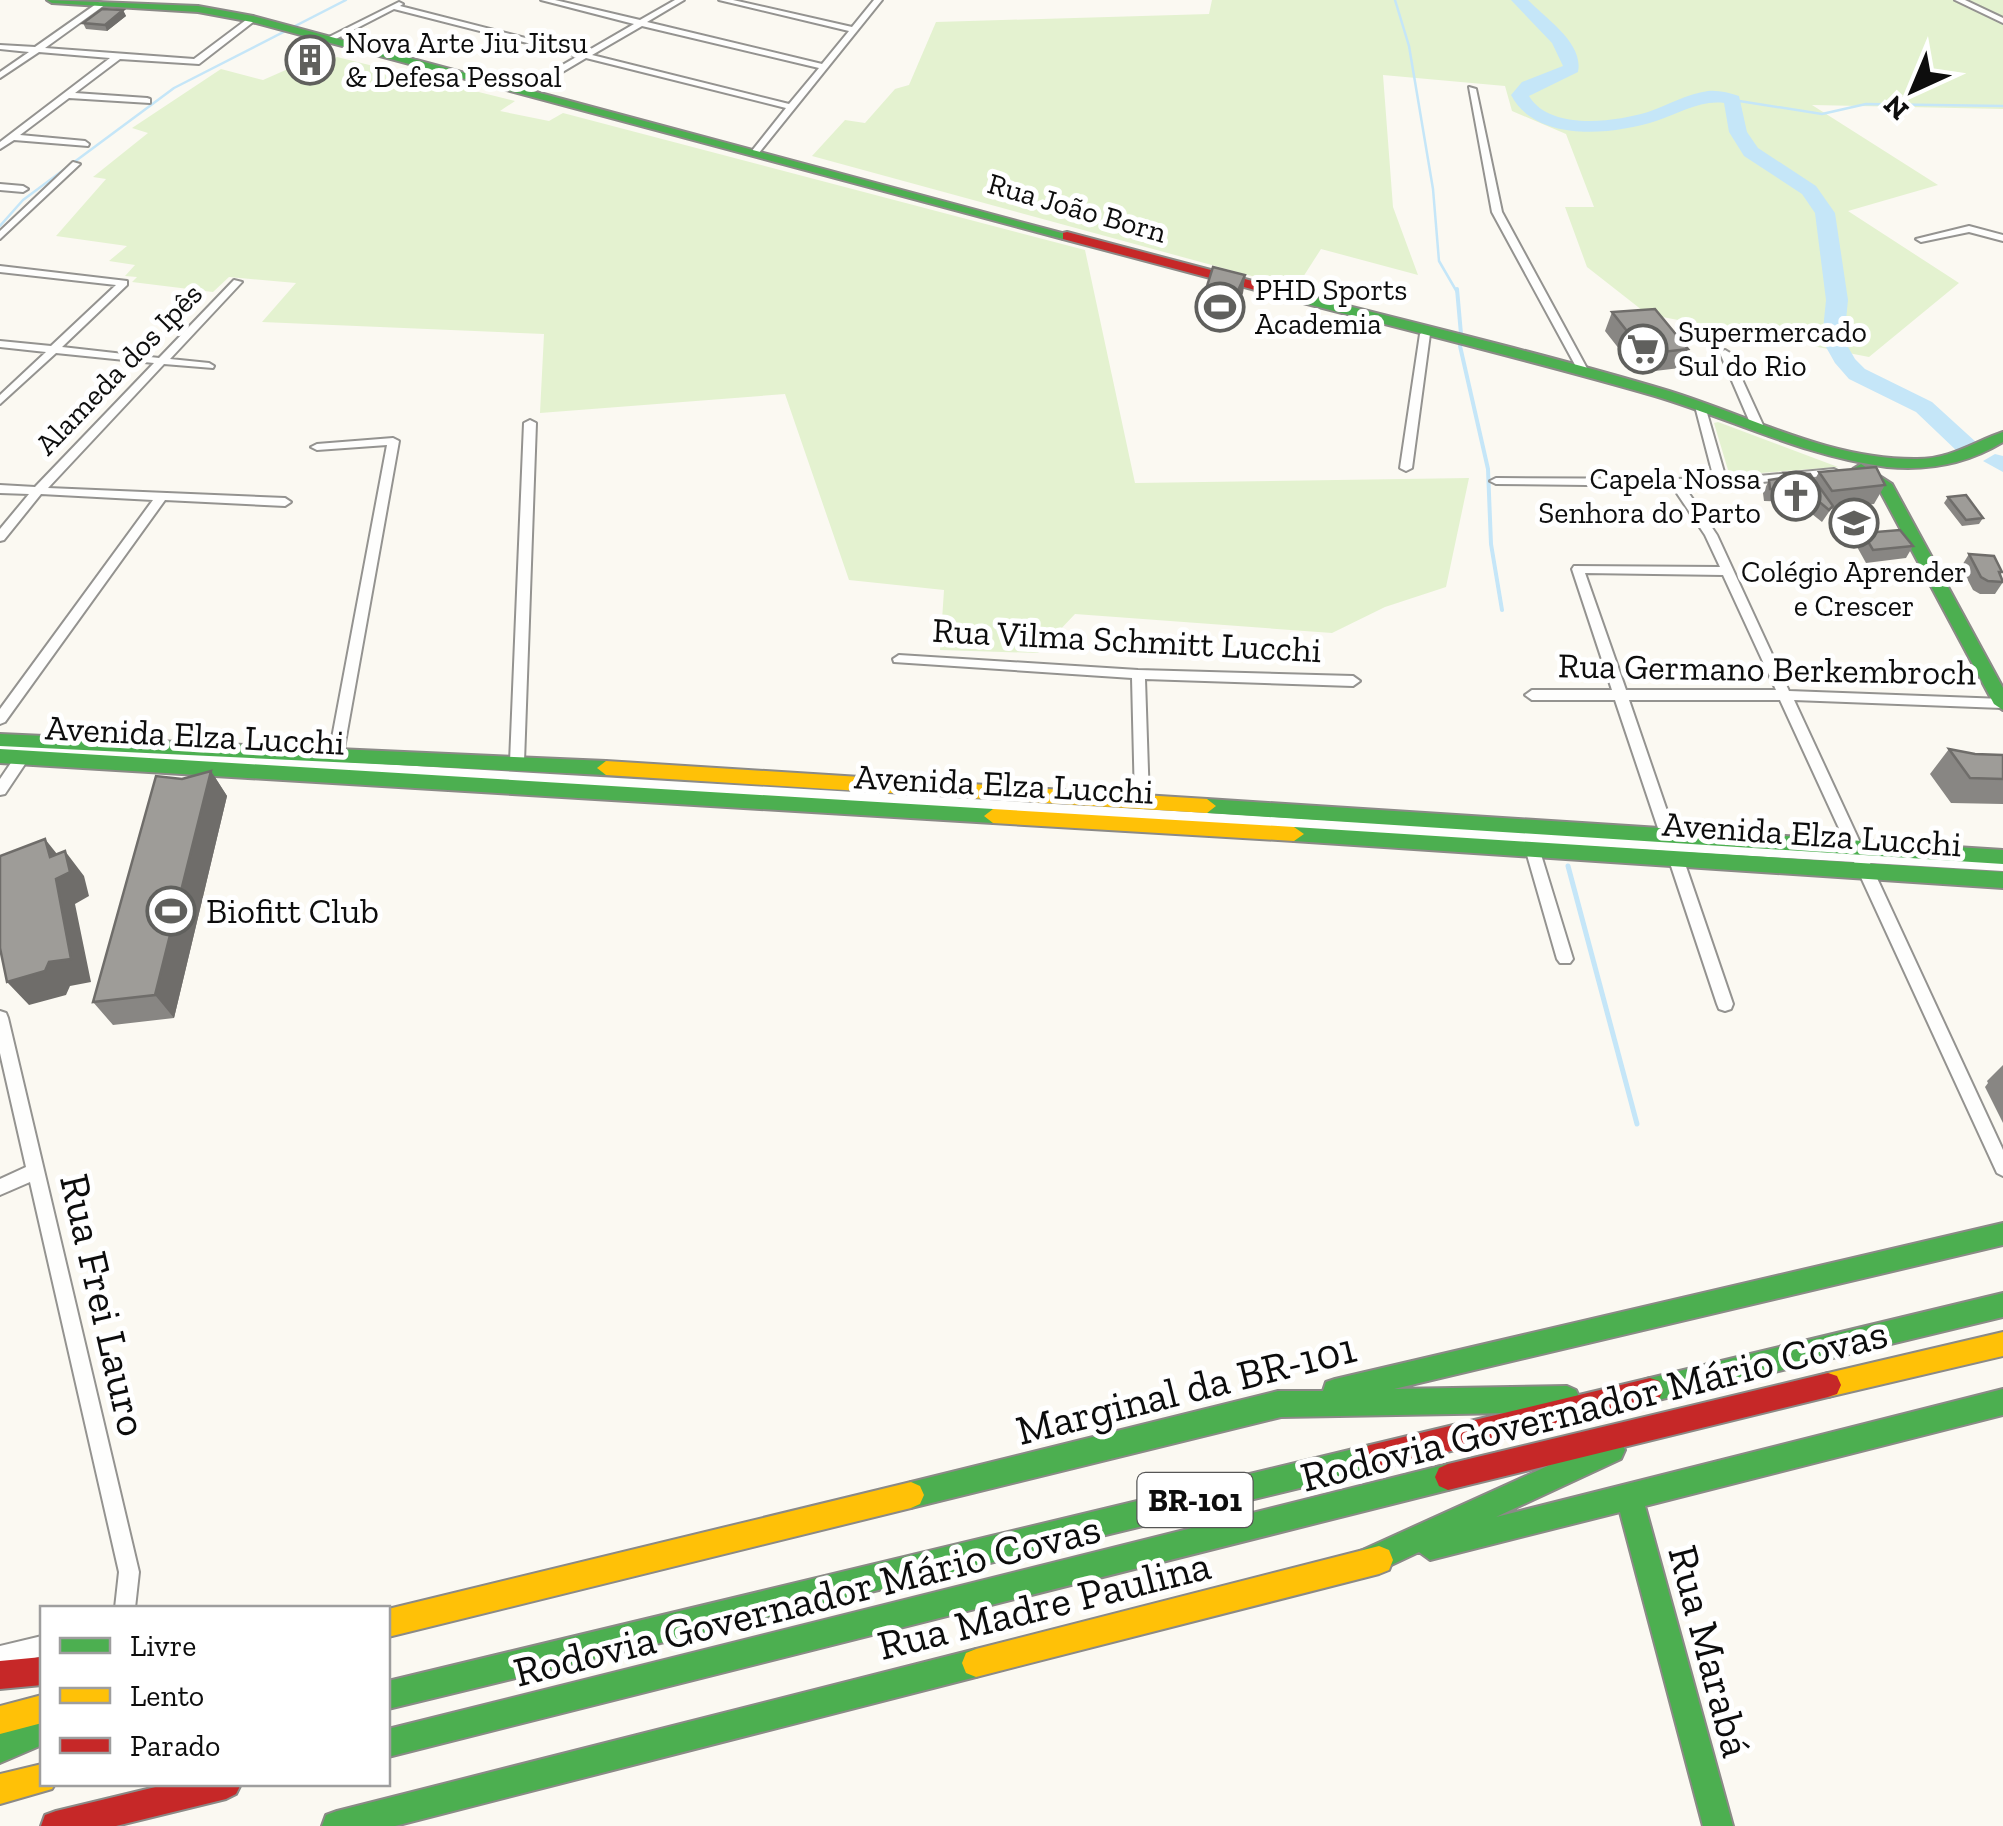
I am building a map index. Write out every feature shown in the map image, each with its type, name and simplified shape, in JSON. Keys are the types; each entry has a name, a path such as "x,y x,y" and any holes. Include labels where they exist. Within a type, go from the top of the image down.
{"main road":[{"name":"Rua João Born","path":"52,0 210,10 254,19 1585,374 1700,406 1836,454"},
{"path":"1836,454 1898,464 1945,463 1981,451 2003,436"},
{"path":"1836,454 1884,484 2002,703"},
{"path":"1884,484 1898,464"},
{"name":"Avenida Elza Lucchi","path":"0,740 28,749 746,788 1142,801 1671,845 1859,856 2003,857"},
{"name":"Avenida Elza Lucchi","path":"0,752 28,749 336,754 517,762 746,788 1532,848 1671,845"},
{"name":"Avenida Elza Lucchi","path":"1859,856 2003,880"},
{"name":"Marginal da BR-101","path":"390,1623 1278,1404 2003,1234"},
{"name":"Rodovia Governador Mário Covas","path":"390,1695 2003,1305"},
{"name":"Rodovia Governador Mário Covas","path":"390,1743 1673,1422 2003,1344"},
{"path":"1278,1404 1618,1398"},
{"name":"Rua Madre Paulina","path":"337,1826 2003,1402"},
{"path":"1368,1562 1673,1422"},
{"name":"Rua Marabá","path":"1629,1496 1718,1826"},
{"path":"0,1676 40,1671"},
{"path":"0,1720 40,1710"},
{"path":"0,1748 40,1732"},
{"path":"0,1789 40,1779"},
{"path":"56,1826 218,1786"}],"street":[{"path":"329,39 407,0"},
{"path":"545,0 824,67"},
{"path":"524,91 680,0"},
{"path":"722,0 853,30"},
{"path":"755,152 878,0"},
{"path":"1959,0 2003,21"},
{"path":"0,76 102,4"},
{"path":"394,7 791,107"},
{"path":"0,47 196,62 254,19"},
{"path":"0,146 118,56"},
{"path":"1472,88 1497,212 1585,374"},
{"path":"68,94 147,101"},
{"path":"12,137 85,144"},
{"path":"0,236 76,164"},
{"path":"0,186 23,189"},
{"path":"1921,240 1969,229 2003,238"},
{"path":"0,269 124,283 0,401"},
{"name":"Alameda dos Ipês","path":"0,537 38,491 237,282"},
{"path":"1406,468 1424,334"},
{"path":"0,344 210,366"},
{"path":"1725,353 1757,425"},
{"path":"1700,406 1721,483"},
{"path":"517,762 530,423"},
{"path":"317,446 393,441 336,754"},
{"path":"1496,481 1721,483 1863,470"},
{"path":"1675,482 1711,535 2003,1168"},
{"path":"0,489 285,502"},
{"path":"0,719 162,496"},
{"path":"1726,1004 1578,569 1727,571"},
{"name":"Rua Vilma Schmitt Lucchi","path":"898,659 1138,674 1353,681"},
{"path":"1138,674 1142,801"},
{"name":"Rua Germano Berkembroch","path":"1532,695 1783,695 2002,703"},
{"path":"0,790 28,749"},
{"path":"746,788 1671,845"},
{"path":"1532,848 1565,959"},
{"path":"1859,856 2003,865"},
{"name":"Rua Frei Lauro","path":"0,1018 130,1572 124,1606"},
{"path":"0,1187 34,1172"},
{"path":"0,1657 40,1647"}],"green space":[{"path":"1212,0 2003,0 2003,109 1812,105 1938,185 1848,211 1959,283 1869,357 1647,314 1587,267 1565,207 1594,207 1566,134 1512,111 1505,86 1383,75 1393,207 1418,275 1321,249 1296,288 812,156 845,120 865,123 895,89 909,85 936,22 1209,14"},
{"path":"337,57 515,101 500,111 549,121 563,113 1085,250 1135,483 1469,478 1446,587 1385,607 1332,633 1075,614 1038,653 940,650 944,590 849,580 785,394 540,413 544,334 262,322 296,283 229,277 213,292 132,282 137,277 125,276 135,265 109,261 127,246 56,236 106,179 93,177 148,133 132,128 221,69 263,80 288,69 301,73"},
{"path":"1714,423 1838,467 1734,475 1728,470"}],"building":[{"path":"102,9 123,10 105,25 83,23"},
{"path":"1213,267 1245,275 1231,306 1202,302"},
{"path":"1655,309 1688,349 1645,354 1612,312"},
{"path":"1876,467 1885,485 1832,491 1819,472"},
{"path":"1784,473 1810,474 1833,506 1829,510 1804,489 1770,489 1769,480 1787,477"},
{"path":"1966,495 1983,518 1966,520 1948,497"},
{"path":"1900,530 1913,546 1873,550 1863,533"},
{"path":"1969,554 1994,556 2003,582 1981,577"},
{"path":"1949,749 2003,755 2003,779 1970,778"},
{"path":"211,771 155,995 93,1002 156,776 182,779"},
{"path":"45,839 50,857 65,851 70,872 56,879 71,959 49,962 45,971 7,982 0,948 0,856"}],"waterway":[{"path":"0,226 23,200 174,88 346,0"},
{"path":"1395,0 1409,46 1433,189 1439,261 1457,292"},
{"path":"1519,0 1558,39 1572,68 1528,86 1520,95 1526,106 1539,115 1569,124 1604,126 1639,120 1701,98 1733,100 1738,132 1751,152 1809,190 1825,213 1837,300 1833,340 1846,363 1857,374 1924,407 1968,448"},
{"path":"1733,100 1822,114 1866,104 2003,106"},
{"path":"1457,289 1461,334"},
{"path":"1460,346 1488,469 1491,544 1502,610"},
{"path":"1995,461 2003,465"},
{"path":"1568,866 1637,1124"}],"traffic: fast":[{"path":"52,0 198,9 253,19 1067,236"},
{"path":"1293,296 1662,394 1801,443 1858,458 1934,463 1974,452 2003,436"},
{"path":"1861,469 1884,484 2003,704"},
{"path":"0,740 606,768"},
{"path":"0,756 993,816"},
{"path":"1207,806 2003,857"},
{"path":"1294,834 2003,880"},
{"path":"1335,1391 2003,1234"},
{"path":"1650,1390 2003,1305"},
{"path":"1278,1404 1567,1399"},
{"path":"911,1495 1289,1402"},
{"path":"1430,1547 2003,1402"},
{"path":"1368,1562 1612,1450"},
{"path":"390,1695 1370,1458"},
{"path":"390,1742 1448,1477"},
{"path":"1629,1496 1718,1826"},
{"path":"337,1826 976,1663"},
{"path":"0,1748 40,1732"}],"traffic: slow":[{"path":"606,768 1207,806"},
{"path":"993,816 1294,834"},
{"path":"1828,1385 2003,1344"},
{"path":"390,1623 911,1495"},
{"path":"976,1663 1379,1560"},
{"path":"0,1720 40,1710"},
{"path":"0,1789 40,1779"}],"traffic: jam":[{"path":"1067,236 1293,296"},
{"path":"1448,1477 1828,1385"},
{"path":"1370,1458 1650,1390"},
{"path":"0,1675 40,1671"},
{"path":"56,1826 218,1786"}],"place":[{"name":"Nova Arte Jiu Jitsu & Defesa Pessoal","path":"310,60"},
{"name":"PHD Sports Academia","path":"1220,307"},
{"name":"Supermercado Sul do Rio","path":"1643,349"},
{"name":"Capela Nossa Senhora do Parto","path":"1796,496"},
{"name":"Colégio Aprender e Crescer","path":"1854,523"},
{"name":"Biofitt Club","path":"171,911"}]}
